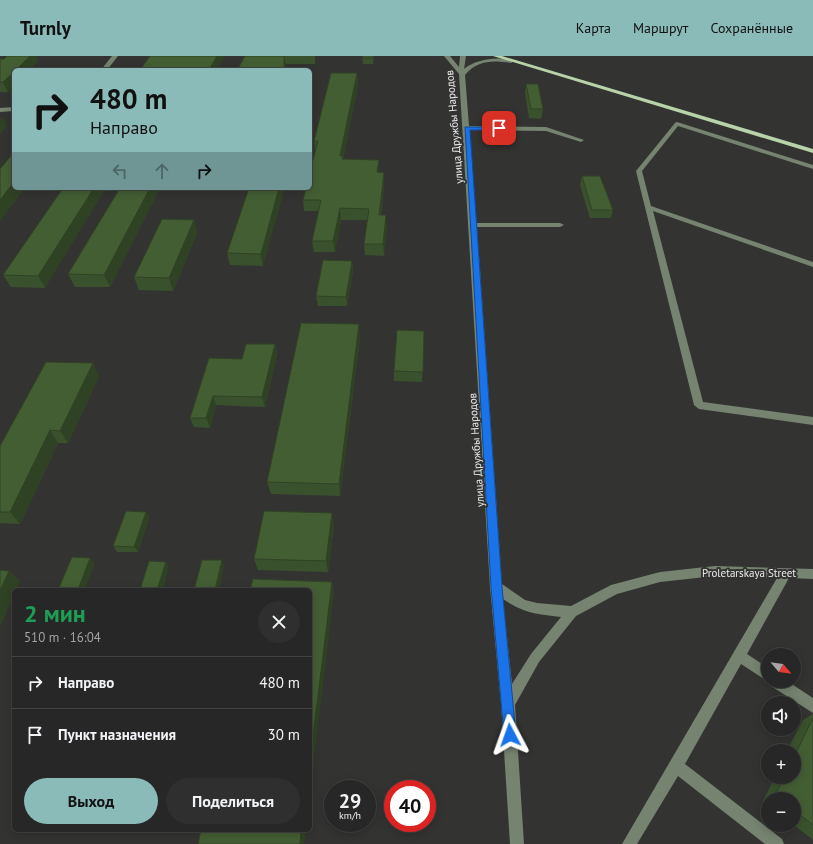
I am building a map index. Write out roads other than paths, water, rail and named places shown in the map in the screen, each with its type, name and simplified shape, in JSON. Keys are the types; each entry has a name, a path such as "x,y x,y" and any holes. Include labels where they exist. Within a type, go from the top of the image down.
{"main road":[{"path":"496,56 812,150"}],"street":[{"path":"106,68 115,56"},
{"path":"447,56 462,75 467,67 475,62 493,59 511,60"},
{"name":"улица Дружбы Народов","path":"463,56 461,63 467,128 496,587 508,704 517,844"},
{"path":"0,110 12,109"},
{"path":"813,166 677,124 639,171 699,405 813,420"},
{"path":"467,128 546,129 581,140"},
{"path":"648,207 813,265"},
{"path":"473,224 560,226"},
{"name":"Proletarskaya Street","path":"508,704 535,658 572,612 615,589 660,577 715,571 813,574"},
{"path":"629,844 676,766 786,573"},
{"path":"496,587 522,605 537,609 572,612"},
{"path":"739,656 761,671"},
{"path":"786,688 813,706"},
{"path":"676,766 777,844"}]}
